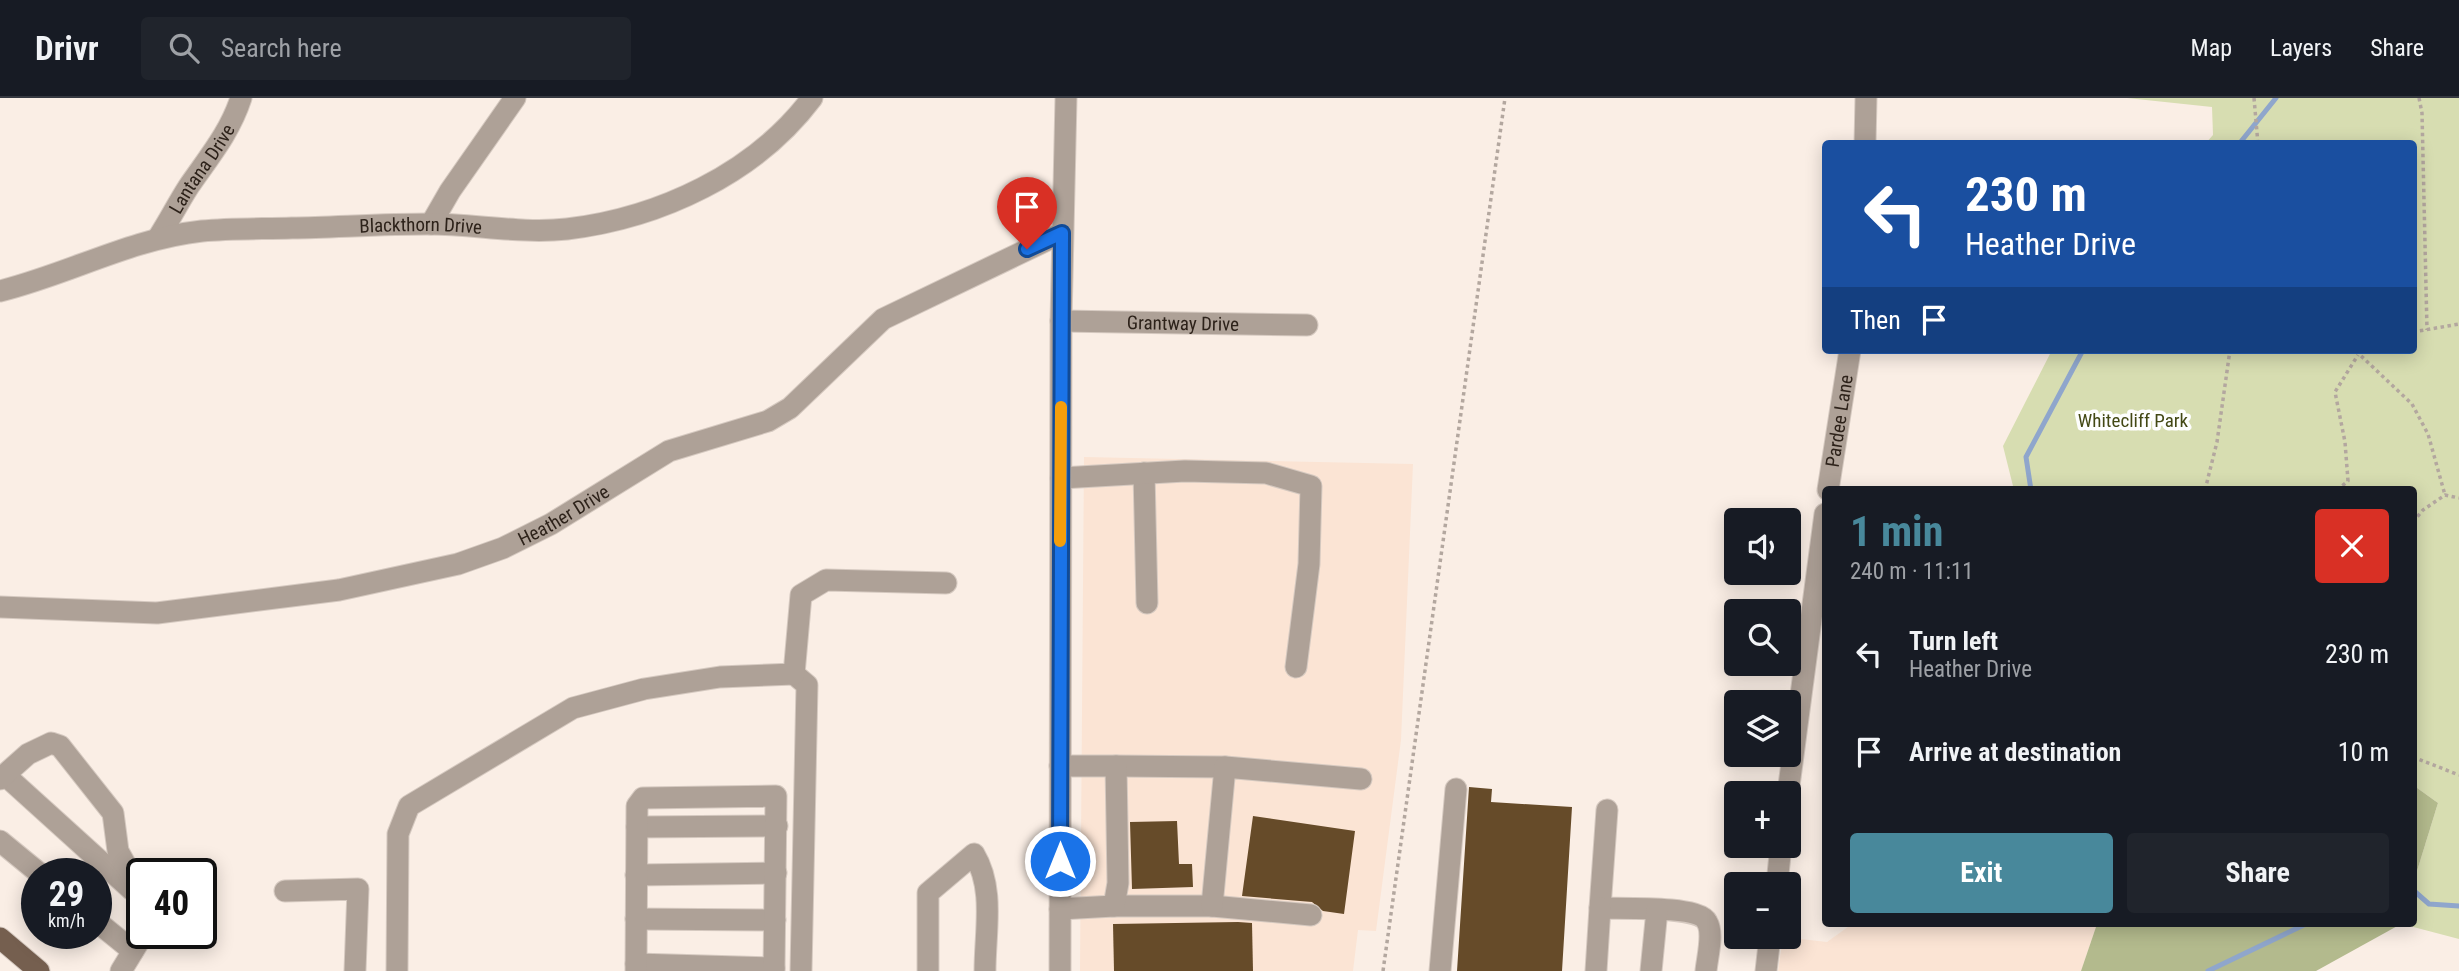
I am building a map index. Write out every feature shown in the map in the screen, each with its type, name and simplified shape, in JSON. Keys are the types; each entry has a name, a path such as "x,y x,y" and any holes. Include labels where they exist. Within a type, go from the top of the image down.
{"main road":[{"path":"0,938 39,971"}],"street":[{"name":"Lantana Drive","path":"159,237 189,186 219,146 235,118 241,98"},
{"path":"431,224 450,191 515,98"},
{"name":"Blackthorn Drive","path":"0,291 38,282 121,248 159,237 204,231 431,224 565,229 633,216 715,181 744,163 799,115 812,98"},
{"path":"1060,971 1061,321 1066,98"},
{"path":"1865,140 1866,98"},
{"name":"Heather Drive","path":"0,607 157,613 339,590 458,564 492,552 551,524 669,451 768,421 790,408 883,319 1062,233"},
{"name":"Grantway Drive","path":"1061,321 1307,325"},
{"name":"Pardee Lane","path":"1829,486 1849,354"},
{"path":"1060,478 1144,473 1266,473 1311,486 1309,564 1296,667"},
{"path":"1144,473 1147,603"},
{"path":"1790,781 1822,537"},
{"path":"794,674 801,595 826,580 946,583"},
{"path":"397,971 398,834 409,806 573,708 644,689 694,681 794,674 807,685 801,971"},
{"path":"126,866 118,851 113,813 60,746 51,743 28,754 3,777 126,882"},
{"path":"1060,766 1225,767 1362,779"},
{"path":"1114,906 1118,883 1116,766"},
{"path":"1212,906 1225,767"},
{"path":"1440,971 1456,789"},
{"path":"776,796 774,969 636,967 637,827 637,806 643,798 776,796"},
{"path":"1596,971 1607,810"},
{"path":"637,827 777,826"},
{"path":"0,841 21,859"},
{"path":"928,971 928,893 974,854 984,870 988,903 985,971"},
{"path":"636,875 776,873"},
{"path":"285,891 358,889 355,971"},
{"path":"1060,909 1212,906 1311,915"},
{"path":"1600,908 1686,911 1701,915 1707,922 1706,971"},
{"path":"1651,971 1657,910"},
{"path":"636,919 775,920"},
{"path":"121,971 135,949"},
{"path":"1766,971 1769,949"}],"path":[{"path":"1383,971 1505,98"},
{"path":"2254,98 2258,140"},
{"path":"2419,98 2422,113 2427,330"},
{"path":"2417,331 2459,324"},
{"path":"2206,486 2217,442 2229,354"},
{"path":"2342,486 2348,481 2345,442 2336,393 2356,354"},
{"path":"2361,354 2412,404 2428,435 2445,495"},
{"path":"2417,517 2445,495 2459,498"},
{"path":"2417,759 2459,775"}],"shaded area":[{"path":"1084,457 1413,464 1401,740 1376,931 1358,930 1353,971 1080,971"},
{"path":"1848,927 2096,927 2081,971 1778,971 1781,949 1801,949 1801,939 1827,942"}],"green space":[{"name":"Whitecliff Park","path":"2127,98 2459,98 2459,939 2413,927 2417,927 2417,871 2438,803 2417,788 2417,486 2013,486 2003,446 2050,354 2417,354 2417,140 2209,140 2213,135 2212,107"},
{"path":"2417,788 2438,803 2417,871"},
{"path":"2096,927 2396,927 2316,971 2081,971"}],"building":[{"path":"1469,787 1492,789 1491,802 1572,807 1562,971 1457,971"},
{"path":"1253,816 1355,831 1344,914 1323,911 1312,902 1242,896"},
{"path":"1177,821 1179,864 1192,864 1193,887 1132,889 1130,822"},
{"path":"1252,923 1253,971 1114,971 1113,924"}],"waterway":[{"path":"2242,140 2276,98"},
{"path":"2030,486 2026,457 2081,354"},
{"path":"2417,894 2429,904 2459,906"},
{"path":"2208,971 2300,927"}],"slow traffic":[{"path":"1060,541 1061,407"}],"route":[{"path":"1027,249 1062,233 1060,861"}]}
